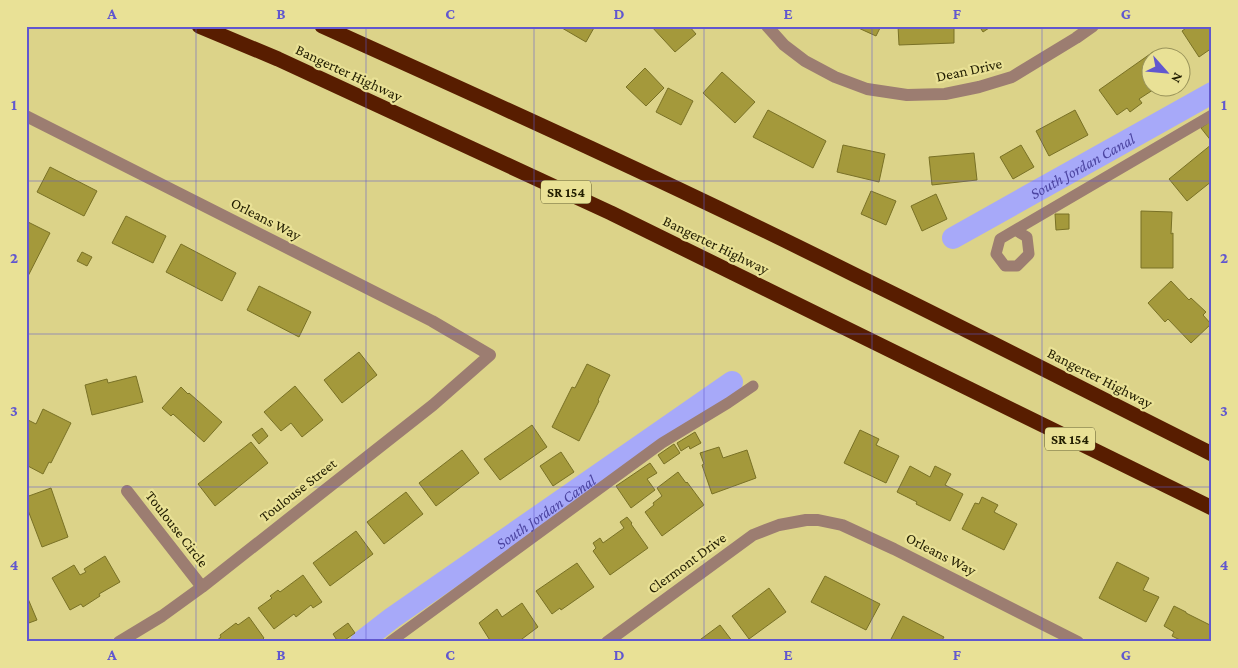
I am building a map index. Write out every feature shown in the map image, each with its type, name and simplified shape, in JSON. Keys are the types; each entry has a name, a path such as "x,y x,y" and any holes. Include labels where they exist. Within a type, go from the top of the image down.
{"highway":[{"name":"Bangerter Highway","path":"199,26 287,63 611,213 1212,508"},
{"name":"Bangerter Highway","path":"322,26 681,191 847,271 1212,454"}],"street":[{"name":"Dean Drive","path":"767,26 784,45 805,61 835,78 867,89 907,95 945,94 979,87 1012,77 1093,26"},
{"name":"Orleans Way","path":"26,116 432,321 490,355"},
{"name":"Toulouse Street","path":"119,642 162,616 202,586 433,406 490,355"},
{"name":"Toulouse Circle","path":"127,491 202,586"},
{"name":"Orleans Way","path":"792,522 818,520 848,527 1071,640"},
{"name":"Clermont Drive","path":"607,642 753,535 792,522"}],"lane":[{"path":"1015,230 1212,115"},
{"path":"390,642 662,443 753,386"}],"building":[{"path":"563,26 595,26 586,42 562,28"},
{"path":"651,26 689,26 696,34 675,52"},
{"path":"854,26 881,26 876,36"},
{"path":"898,26 954,26 954,43 899,45"},
{"path":"979,26 992,26 983,32"},
{"path":"1189,26 1212,26 1212,48 1199,57 1182,31"},
{"path":"1140,61 1141,98 1139,99 1142,103 1130,112 1127,108 1117,115 1099,90"},
{"path":"645,68 664,88 646,106 626,87"},
{"path":"722,72 755,102 735,123 703,93"},
{"path":"668,88 693,101 681,125 656,112"},
{"path":"768,110 826,141 813,168 753,137"},
{"path":"1075,110 1088,135 1049,156 1036,131"},
{"path":"1212,120 1212,142 1201,128"},
{"path":"1212,144 1212,181 1187,201 1169,179"},
{"path":"843,145 885,154 879,182 837,172"},
{"path":"1021,145 1034,167 1013,179 1000,157"},
{"path":"974,153 977,180 932,185 929,157"},
{"path":"50,167 97,191 84,216 37,192"},
{"path":"871,191 896,201 886,225 861,214"},
{"path":"936,194 947,219 922,231 911,206"},
{"path":"1141,211 1172,212 1173,268 1141,268"},
{"path":"1055,214 1069,214 1069,229 1056,230"},
{"path":"126,216 166,236 153,263 112,243"},
{"path":"26,221 50,233 26,280"},
{"path":"181,244 236,273 222,301 166,272"},
{"path":"82,252 92,257 87,266 77,261"},
{"path":"1171,281 1189,300 1191,298 1206,312 1203,315 1211,324 1191,343 1168,319 1165,322 1148,303"},
{"path":"259,286 311,312 299,337 247,310"},
{"path":"359,352 377,375 342,403 324,380"},
{"path":"587,364 610,375 579,441 552,427 572,387 575,388"},
{"path":"136,376 143,402 92,415 85,385 107,379 108,383"},
{"path":"295,386 323,420 302,437 291,423 281,431 264,412"},
{"path":"181,387 222,422 204,442 173,414 171,416 162,408"},
{"path":"43,409 71,423 51,463 49,462 43,474 26,465 26,424 28,420 36,424"},
{"path":"532,425 547,447 500,480 484,459"},
{"path":"262,428 268,436 259,444 252,435"},
{"path":"860,430 879,439 876,445 899,456 886,483 844,463"},
{"path":"695,432 701,443 690,449 689,446 681,451 677,443"},
{"path":"251,442 268,463 215,506 198,484"},
{"path":"674,444 680,453 664,464 658,455"},
{"path":"719,447 723,458 747,450 756,478 712,494 700,453"},
{"path":"462,450 479,473 436,506 419,483"},
{"path":"561,452 574,472 553,486 540,466"},
{"path":"650,463 657,473 647,479 655,490 631,508 616,486"},
{"path":"910,466 930,477 935,466 951,474 945,485 963,494 950,521 897,492"},
{"path":"678,472 704,505 662,536 645,512 662,496 657,488"},
{"path":"51,488 68,537 42,547 26,505 26,497"},
{"path":"406,492 423,514 384,544 367,522"},
{"path":"982,497 998,505 994,512 1017,524 1004,550 962,529 975,503 979,504"},
{"path":"627,517 648,548 610,575 593,551 596,548 593,543 600,538 603,543 624,528 620,522"},
{"path":"356,531 373,554 330,586 313,563"},
{"path":"105,556 120,582 99,594 100,596 83,607 81,604 70,610 52,578 74,565 80,575 86,572 84,569"},
{"path":"1117,562 1149,578 1143,590 1159,597 1146,622 1099,598"},
{"path":"577,563 594,587 561,610 560,608 552,614 536,591"},
{"path":"303,575 322,602 313,608 311,605 296,617 294,614 274,629 258,608 272,598 270,596 278,590 280,592"},
{"path":"825,576 880,604 866,630 811,602"},
{"path":"769,588 786,612 749,639 732,616"},
{"path":"26,594 37,620 26,624"},
{"path":"522,603 538,627 518,642 491,642 479,623 497,609 502,617"},
{"path":"1174,606 1212,626 1212,642 1184,642 1172,636 1174,632 1164,626"},
{"path":"903,616 944,637 941,642 890,641"},
{"path":"249,617 264,638 260,642 215,642 221,637 220,635 236,623 238,625"},
{"path":"348,623 355,633 342,642 338,642 333,634"},
{"path":"720,625 733,642 697,642"}],"waterway":[{"name":"South Jordan Canal","path":"953,238 1212,93"},
{"name":"South Jordan Canal","path":"361,642 392,618 732,382"}]}
